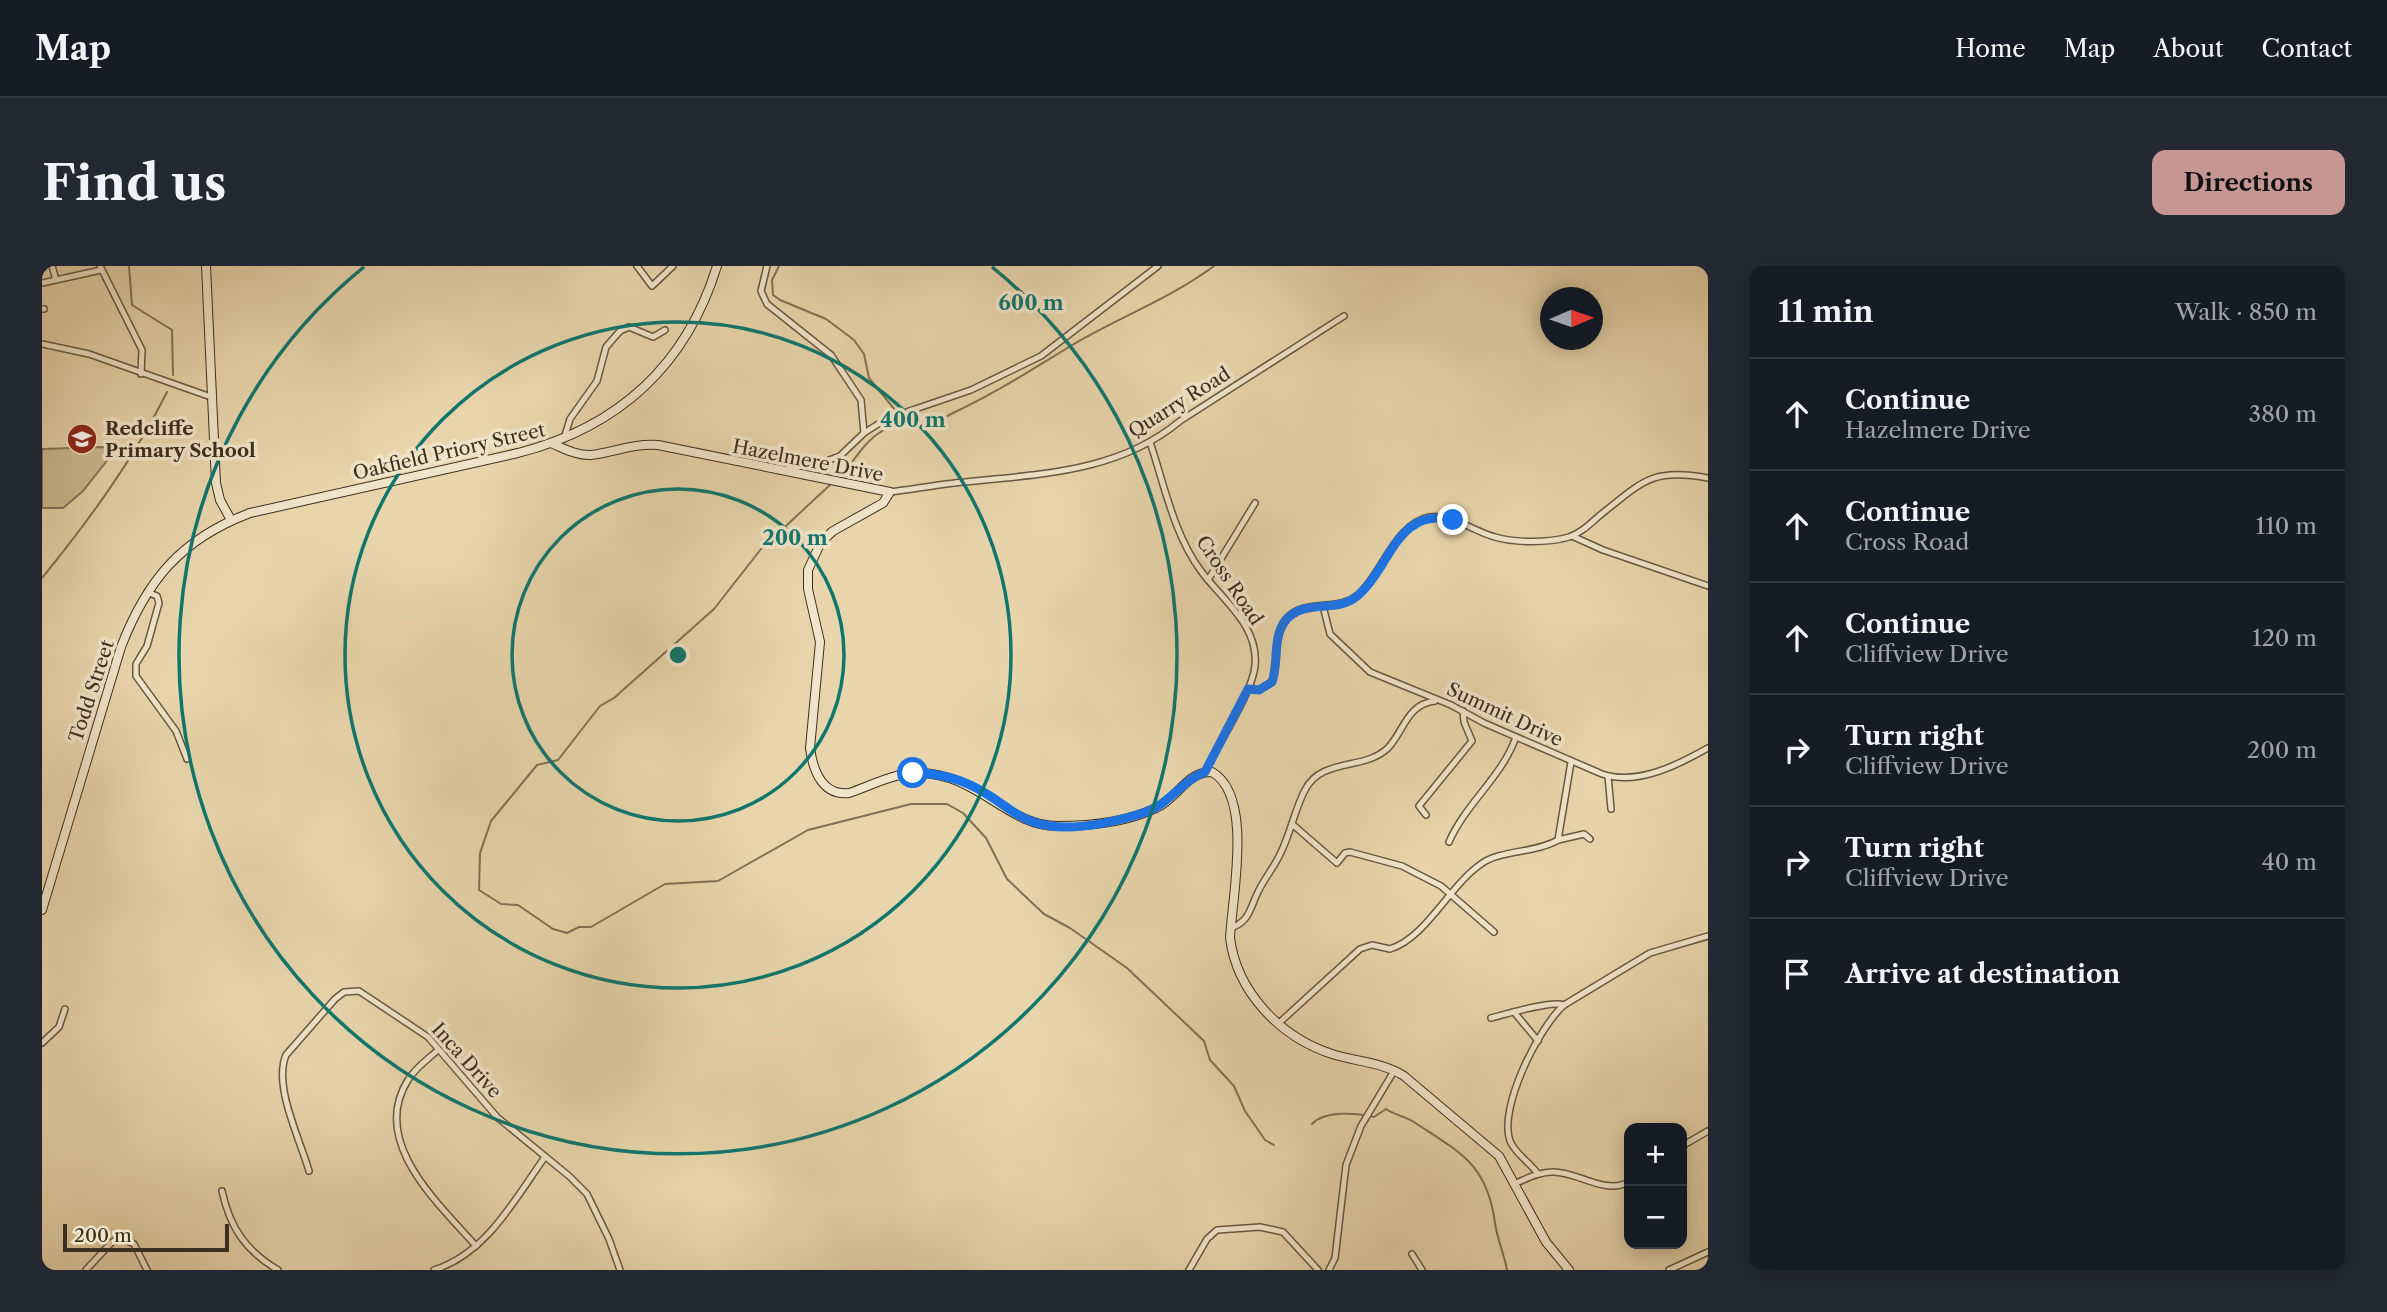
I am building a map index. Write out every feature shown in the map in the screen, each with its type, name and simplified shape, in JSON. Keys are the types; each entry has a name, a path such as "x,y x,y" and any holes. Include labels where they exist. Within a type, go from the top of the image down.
{"street":[{"path":"52,266 56,280"},
{"path":"205,266 217,493 231,520"},
{"path":"637,266 652,286 673,266"},
{"name":"Oakfield Priory Street","path":"231,520 267,508 564,440 621,407 658,374 691,328 717,266"},
{"path":"767,266 761,290 766,303 831,355 861,400 864,433"},
{"path":"779,470 831,460 848,450 864,433 886,419 971,390 1041,356 1158,266"},
{"path":"42,283 100,268 142,350 141,373"},
{"name":"Quarry Road","path":"890,492 1077,470 1150,442 1344,316"},
{"path":"564,440 570,419 597,381 604,351 615,336 629,327 653,337 665,330"},
{"path":"42,344 89,354 211,397"},
{"name":"Cross Road","path":"1150,442 1189,551 1208,580 1229,601 1250,638 1255,664 1248,689 1205,772"},
{"name":"Hazelmere Drive","path":"553,444 572,452 591,455 629,445 658,445 890,492 883,503 847,520 827,536 808,570 808,589 820,642 810,748 812,764 824,786 841,794 899,775 929,773 966,783 1029,821 1056,826 1111,821 1146,812 1164,804 1191,778 1205,772"},
{"path":"1572,536 1656,476 1677,472 1708,478"},
{"path":"1208,580 1255,503"},
{"path":"1248,689 1259,690 1272,682 1283,622 1298,611 1350,601 1357,596 1403,535 1418,522 1429,517 1453,520 1508,540 1572,536 1603,551 1708,586"},
{"name":"Todd Street","path":"42,910 121,647 147,592 182,551 231,520"},
{"path":"147,592 157,596 159,603 147,646 136,664 136,676 176,731 187,759"},
{"name":"Summit Drive","path":"1323,606 1330,634 1364,668 1608,776 1652,773 1708,748"},
{"path":"1230,928 1246,919 1258,891 1280,854 1306,789 1318,774 1334,766 1379,755 1390,745 1416,708 1438,701"},
{"path":"1426,815 1419,807 1472,741 1464,722 1463,711"},
{"path":"1449,842 1483,787 1507,761 1516,737"},
{"path":"1558,840 1572,762"},
{"path":"1205,772 1212,772 1226,783 1235,816 1237,845 1230,928 1232,953 1249,992 1279,1023 1330,1054 1394,1070 1500,1156 1546,1242 1569,1270"},
{"path":"1608,776 1611,808"},
{"path":"1292,824 1337,863 1347,852 1390,863 1450,893 1494,932"},
{"path":"1279,1023 1360,949 1372,945 1390,949 1404,942 1450,893 1486,861 1584,834 1590,839"},
{"path":"1538,1174 1511,1143 1508,1122 1512,1098 1538,1041 1553,1016 1564,1005 1650,953 1708,936"},
{"name":"Inca Drive","path":"309,1171 283,1088 281,1065 286,1055 335,999 351,990 367,995 414,1026 438,1049 497,1117 587,1194 609,1239 620,1270"},
{"path":"1491,1018 1537,1009 1549,1003 1564,1005"},
{"path":"42,1043 55,1033 65,1009"},
{"path":"1514,1012 1538,1041"},
{"path":"438,1049 413,1072 405,1085 396,1116 398,1136 422,1182 476,1246"},
{"path":"1329,1270 1335,1258 1346,1165 1368,1115 1394,1070"},
{"path":"1687,1143 1708,1131"},
{"path":"434,1270 457,1261 493,1229 545,1157"},
{"path":"1516,1183 1538,1174 1562,1172 1609,1186 1624,1183"},
{"path":"222,1191 228,1210 250,1252 278,1270"},
{"path":"1189,1270 1207,1239 1217,1230 1260,1227 1283,1232 1318,1270"},
{"path":"86,1270 118,1238 134,1244 147,1270"},
{"path":"1669,1270 1708,1252"},
{"path":"1412,1254 1422,1270"}],"shaded area":[{"path":"42,449 116,449 83,491 63,508 42,508"}],"waterway":[{"path":"129,266 132,305 172,330 173,375"},
{"path":"779,266 772,280 773,295 826,319 854,340 864,354 869,378 895,410"},
{"path":"838,478 869,441 887,428 923,425 941,419 998,390 1087,337 1180,288 1214,266"},
{"path":"42,578 110,488 167,392"},
{"path":"831,484 761,549 714,609 614,698 600,706 558,760 537,765 491,821 480,853 479,890 501,904 518,905 553,929 567,933 579,927 591,927 665,884 718,881 808,830 911,804 947,804 963,813 986,838 1007,879 1044,914 1070,928 1127,968 1204,1041 1210,1060 1234,1086 1245,1111 1265,1140 1274,1145"},
{"path":"1312,1124 1325,1116 1333,1115 1374,1117 1386,1109 1414,1122 1458,1152 1478,1173 1486,1187 1507,1270"}],"place":[{"name":"Redcliffe Primary School","path":"82,439"}],"route":[{"path":"913,773 945,776 966,783 1014,813 1041,824 1056,826 1111,821 1156,808 1171,799 1191,778 1205,772 1248,689 1259,690 1272,682 1280,633 1283,622 1290,615 1308,607 1350,601 1362,590 1409,528 1429,517 1453,520"}]}
